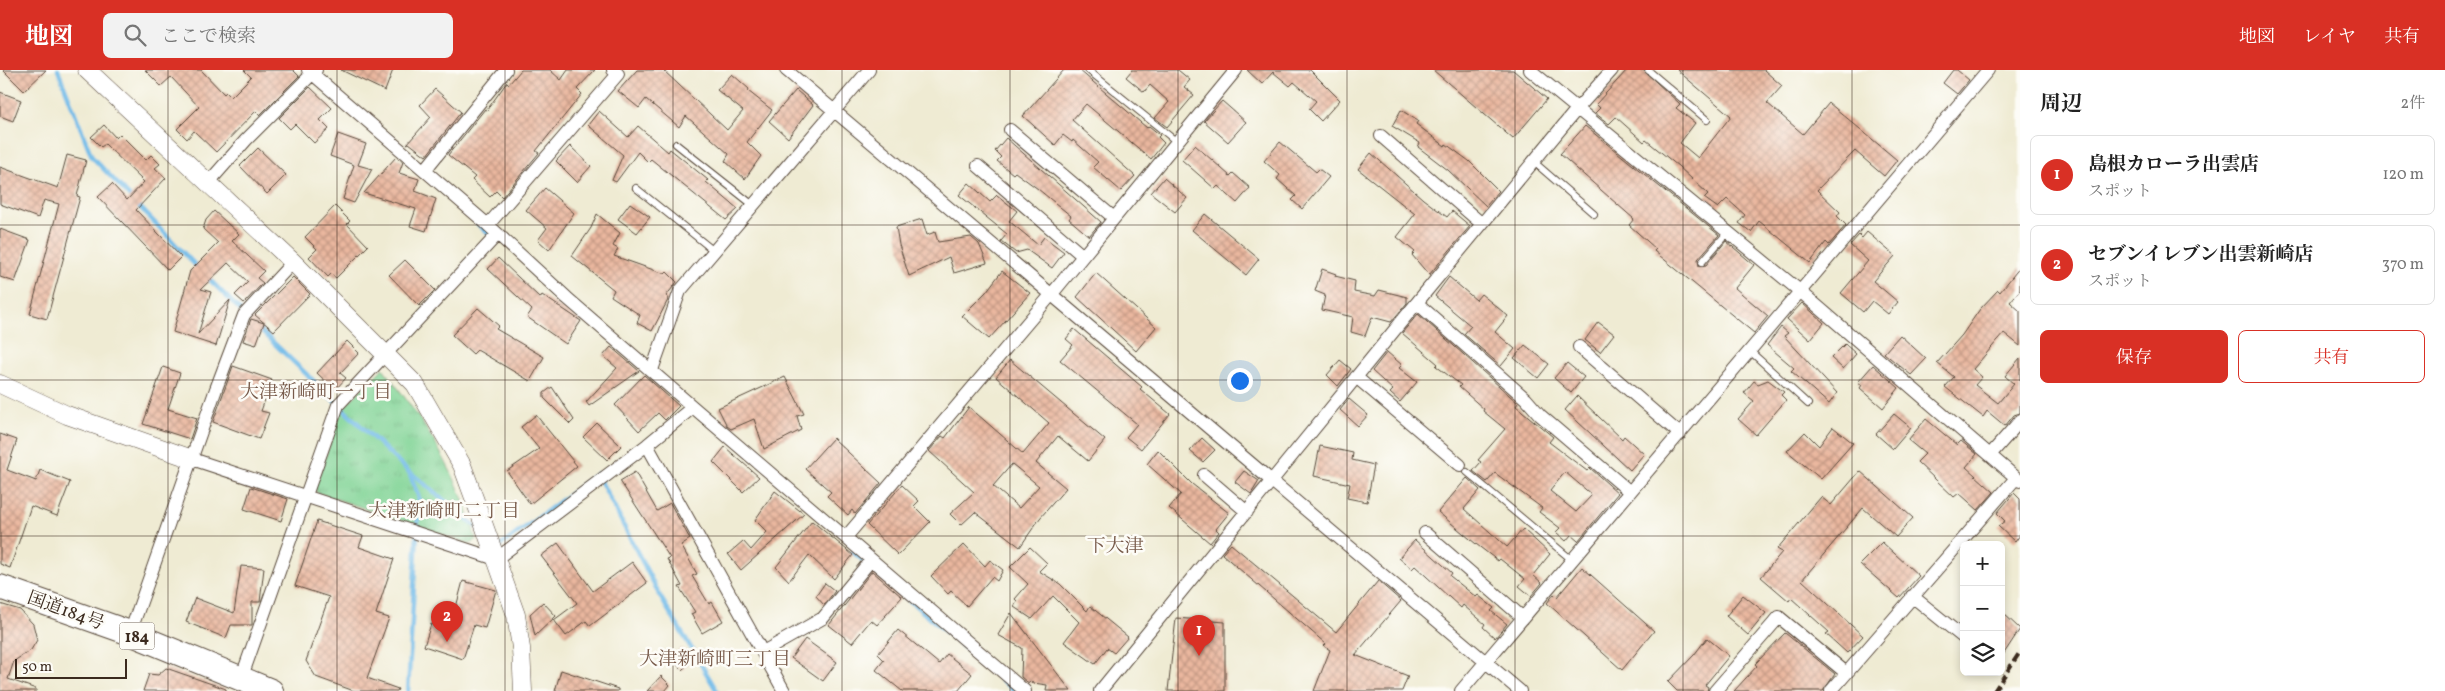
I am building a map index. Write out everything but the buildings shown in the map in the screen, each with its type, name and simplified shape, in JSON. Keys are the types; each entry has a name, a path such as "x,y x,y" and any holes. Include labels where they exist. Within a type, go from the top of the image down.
{"highway":[{"name":"国道184号","path":"0,587 130,634 257,687"}],"street":[{"path":"87,70 293,262 415,384 462,465 516,615 521,648 523,691"},
{"path":"425,170 506,70"},
{"path":"257,687 307,497 338,405 493,230 618,74 614,70"},
{"path":"786,70 1520,691"},
{"path":"652,370 680,291 869,70"},
{"path":"846,537 1083,256 1236,70"},
{"path":"1530,70 1801,292 2018,479 1912,596 1845,672 1831,691"},
{"path":"1100,691 1157,619 1273,482 1356,377 1482,224 1577,109 1612,70"},
{"path":"1461,691 1988,70"},
{"path":"209,182 312,71 693,407 1025,691"},
{"path":"1010,130 1114,218"},
{"path":"1381,136 1482,224"},
{"path":"978,166 1083,256"},
{"path":"130,634 244,315 293,262"},
{"path":"1417,303 1526,399 1540,416 1630,492"},
{"path":"1579,347 1680,434"},
{"path":"1356,377 1463,468"},
{"path":"0,384 67,415 192,459 496,559"},
{"path":"496,559 647,445 693,407"},
{"path":"1990,455 2020,421"},
{"path":"647,445 784,691"},
{"path":"1204,475 1247,512"},
{"path":"1425,533 1523,618"},
{"path":"763,652 823,618 871,560"},
{"path":"1912,596 1960,635"},
{"path":"1715,691 1779,617 1845,672"}],"lane":[{"path":"1088,70 1177,142"},
{"path":"1648,70 1707,120"},
{"path":"676,144 753,205"},
{"path":"1534,162 1594,214"},
{"path":"636,188 714,251"},
{"path":"1702,262 1728,232"},
{"path":"1750,351 1808,404"},
{"path":"1463,468 1572,560"}],"green space":[{"path":"383,368 426,428 450,471 469,516 476,540 471,544 316,492 315,487 342,409"}],"waterway":[{"path":"58,70 92,157 199,269"},
{"path":"478,224 493,238"},
{"path":"206,276 243,313"},
{"path":"257,327 409,472 419,498 408,691"},
{"path":"411,473 478,528"},
{"path":"496,543 500,546 597,474 661,598 717,691"},
{"path":"853,552 1015,691"}],"railway":[{"path":"1994,691 2020,652"}],"place":[{"name":"セブンイレブン出雲新崎店","path":"447,642"},
{"name":"島根カローラ出雲店","path":"1199,656"}],"district":[{"name":"大津新崎町一丁目","path":"316,391"},
{"name":"大津新崎町二丁目","path":"444,510"},
{"name":"下大津","path":"1115,545"},
{"name":"大津新崎町三丁目","path":"715,658"}]}
